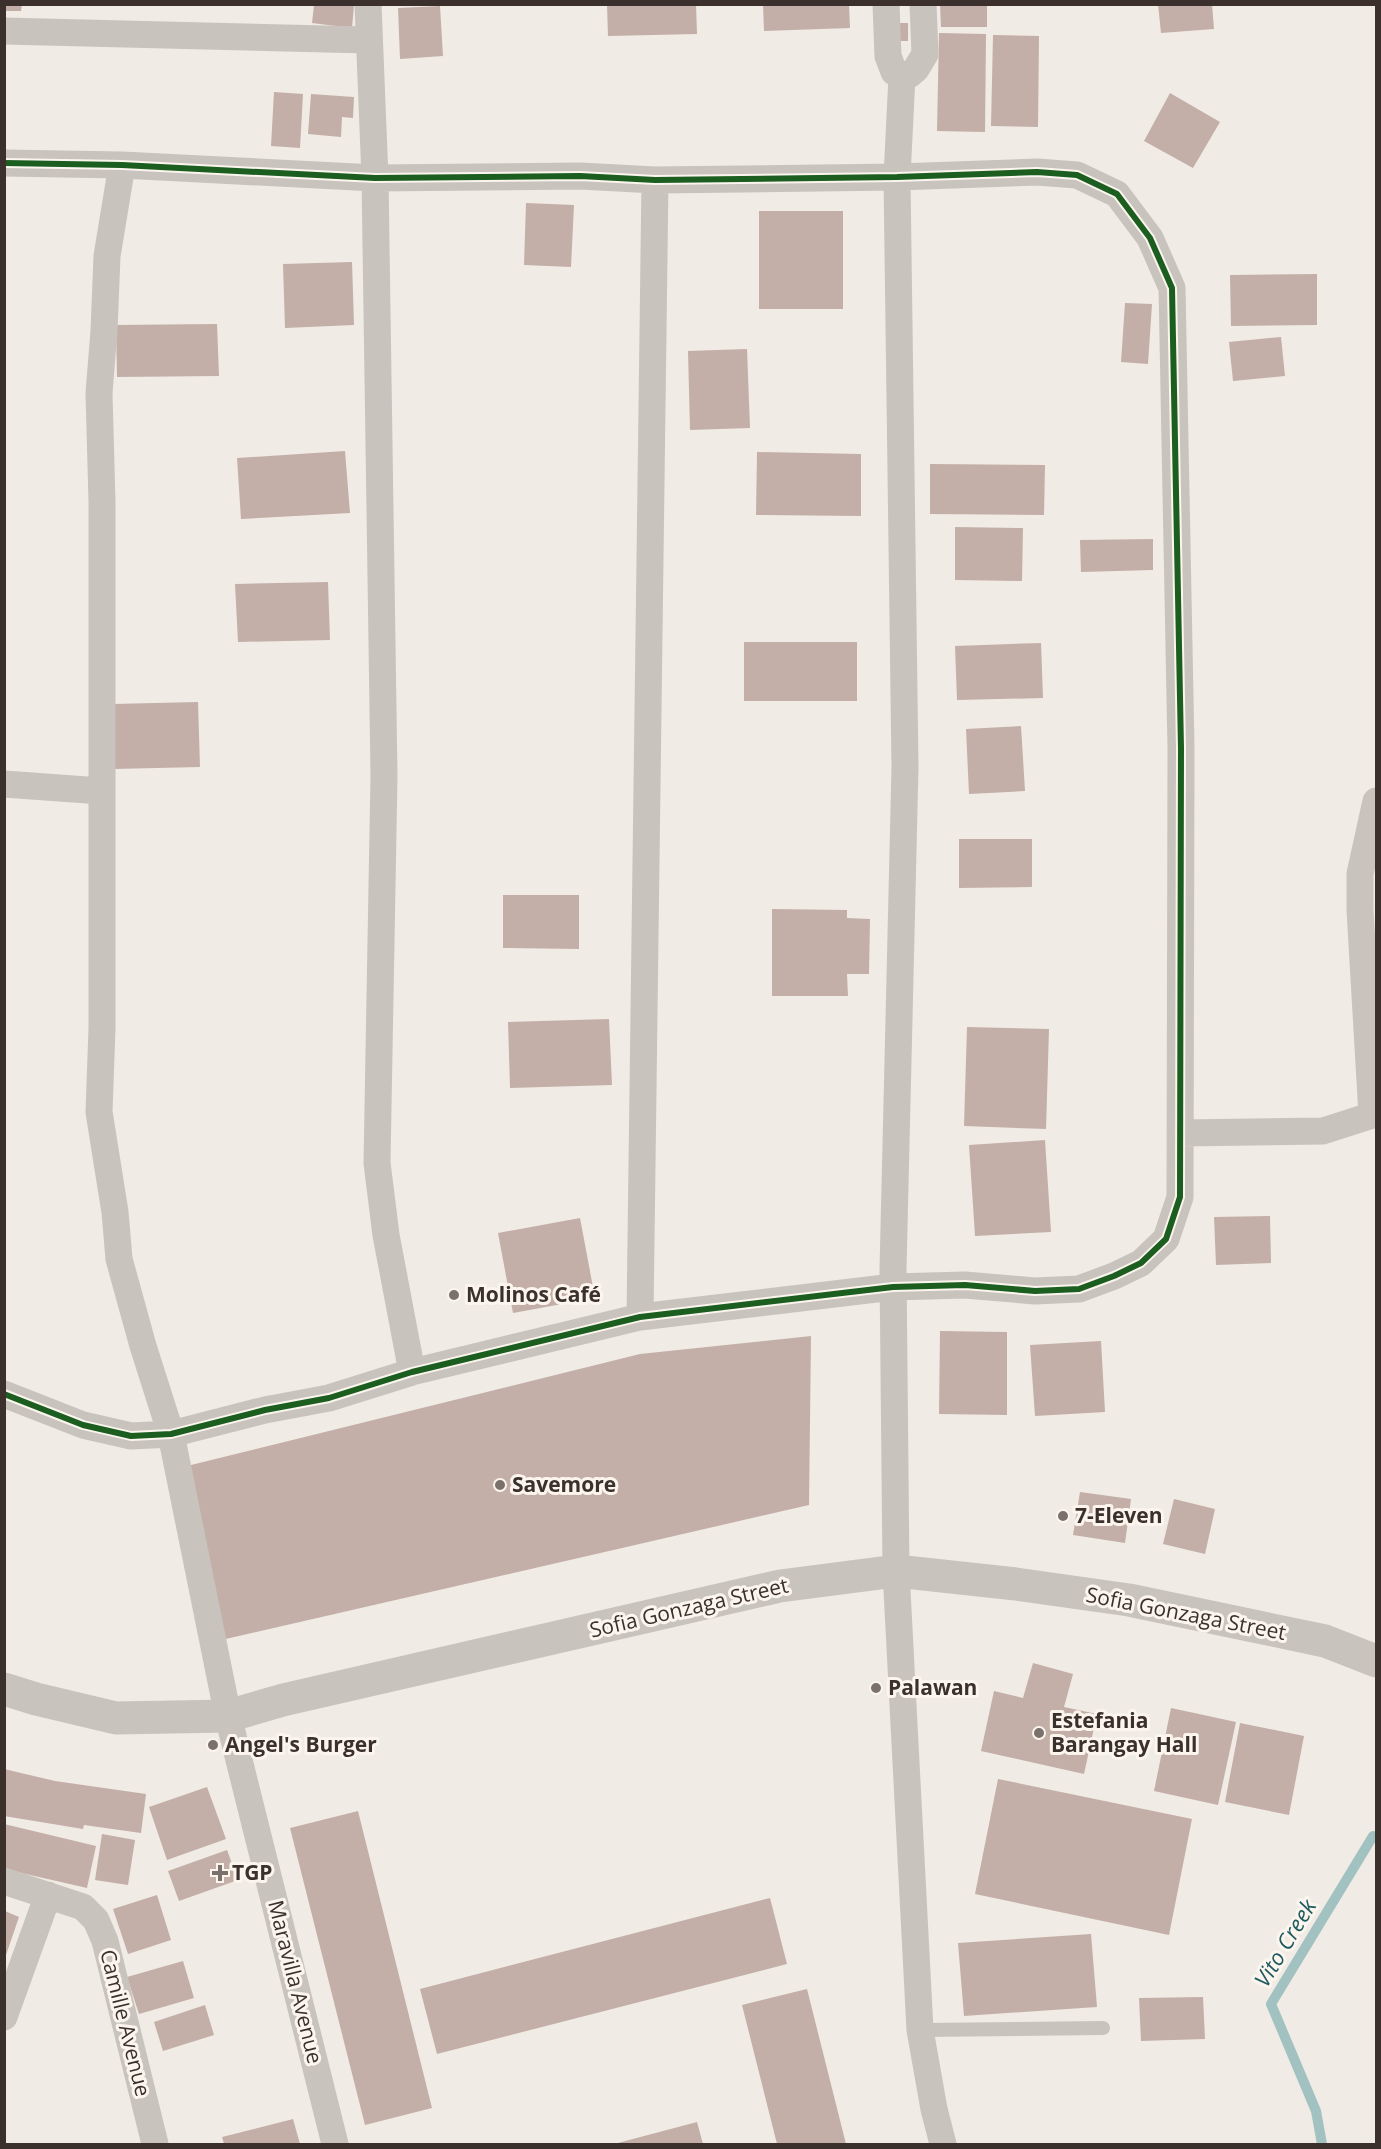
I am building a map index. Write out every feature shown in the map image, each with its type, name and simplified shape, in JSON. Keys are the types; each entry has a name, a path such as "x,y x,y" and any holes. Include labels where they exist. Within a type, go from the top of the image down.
{"street":[{"path":"368,4 375,178 384,776 377,1163 386,1235 412,1372"},
{"path":"886,4 888,56 894,72 902,76 909,75 916,69 925,54 923,4"},
{"path":"4,31 368,40"},
{"path":"902,76 897,177 905,767 893,1287 896,1571 920,2030 942,2145"},
{"path":"4,162 122,165 375,178 580,176 655,180 897,177 1037,172 1077,176 1117,194 1150,238 1172,288 1181,748 1180,1197 1166,1239 1141,1263 1079,1289 1035,1291 965,1285 893,1287 640,1317 412,1372 329,1398 265,1410 171,1434 130,1436 112,1432 83,1425 4,1394"},
{"name":"Maravilla Avenue","path":"122,165 107,256 99,393 102,502 102,1028 99,1112 115,1212 119,1259 171,1434 228,1716 335,2145"},
{"path":"640,1317 655,180"},
{"path":"4,784 101,791"},
{"path":"1180,1133 1323,1131 1374,1114 1371,970 1360,910 1360,874 1377,801"},
{"name":"Sofia Gonzaga Street","path":"4,1689 116,1718 228,1716 283,1700 780,1586 896,1571 1016,1584 1129,1600 1326,1641 1377,1661"},
{"path":"4,1881 48,1895 4,2017"},
{"name":"Camille Avenue","path":"48,1895 83,1907 96,1920 105,1941 155,2145"}],"lane":[{"path":"920,2030 1104,2028"}],"building":[{"path":"4,4 22,4 21,11 4,11"},
{"path":"607,4 696,4 697,34 608,36"},
{"path":"763,4 849,4 850,28 764,31"},
{"path":"940,4 987,4 987,27 941,27"},
{"path":"1158,4 1212,4 1214,29 1161,33"},
{"path":"314,5 354,5 352,28 312,23"},
{"path":"440,6 443,56 400,59 398,8"},
{"path":"893,23 908,23 908,41 892,41"},
{"path":"939,33 986,34 985,132 937,131"},
{"path":"993,35 1039,36 1038,127 991,126"},
{"path":"274,92 303,94 300,148 271,146"},
{"path":"1170,93 1220,122 1193,168 1144,141"},
{"path":"311,94 354,97 353,118 342,117 341,137 308,134"},
{"path":"526,203 574,205 571,267 524,265"},
{"path":"759,211 843,211 843,309 759,309"},
{"path":"352,262 354,325 285,328 283,264"},
{"path":"1317,274 1317,325 1231,326 1230,275"},
{"path":"1125,303 1152,304 1148,364 1121,362"},
{"path":"217,324 219,376 117,377 116,325"},
{"path":"1281,337 1285,376 1233,381 1229,342"},
{"path":"747,349 750,428 690,430 688,351"},
{"path":"345,451 350,513 241,519 237,458"},
{"path":"757,452 861,454 861,516 756,515"},
{"path":"930,464 1045,465 1044,515 930,514"},
{"path":"955,527 1023,528 1022,581 955,580"},
{"path":"1153,539 1153,570 1081,572 1080,540"},
{"path":"328,582 330,640 238,642 235,584"},
{"path":"744,642 857,642 857,701 744,701"},
{"path":"1041,643 1043,698 957,700 955,646"},
{"path":"198,702 200,767 114,769 112,704"},
{"path":"1021,726 1025,791 969,794 966,729"},
{"path":"959,839 1032,839 1032,887 959,888"},
{"path":"503,895 579,895 579,949 503,948"},
{"path":"772,909 847,910 847,918 870,919 869,974 847,974 848,996 772,996"},
{"path":"609,1019 612,1085 510,1088 508,1022"},
{"path":"967,1027 1049,1029 1046,1129 964,1126"},
{"path":"1045,1140 1051,1232 975,1236 969,1145"},
{"path":"1270,1216 1271,1263 1216,1265 1214,1217"},
{"path":"580,1218 595,1298 513,1313 498,1233"},
{"path":"940,1331 1007,1332 1007,1415 939,1414"},
{"name":"Savemore","path":"811,1336 809,1505 217,1641 187,1466 640,1354"},
{"path":"1101,1341 1105,1412 1035,1416 1030,1345"},
{"path":"1080,1492 1131,1499 1125,1543 1073,1535"},
{"path":"1174,1499 1215,1509 1205,1554 1163,1544"},
{"name":"Estefania Barangay Hall","path":"1033,1663 1073,1674 1064,1707 1097,1714 1084,1774 981,1751 994,1691 1023,1698"},
{"path":"1171,1708 1236,1722 1218,1805 1154,1791"},
{"path":"1240,1723 1304,1736 1289,1815 1225,1802"},
{"path":"4,1769 55,1781 146,1794 141,1833 84,1825 83,1829 4,1816"},
{"path":"998,1779 1192,1819 1169,1935 975,1894"},
{"path":"207,1787 226,1839 167,1860 149,1807"},
{"path":"358,1811 432,2108 365,2125 290,1828"},
{"path":"4,1824 96,1846 87,1888 4,1869"},
{"path":"102,1834 135,1840 128,1885 95,1880"},
{"path":"227,1850 238,1880 179,1901 168,1871"},
{"path":"157,1895 171,1940 128,1954 113,1909"},
{"path":"770,1898 787,1964 437,2054 420,1989"},
{"path":"5,1911 19,1917 5,1958"},
{"path":"1091,1934 1097,2007 964,2016 958,1943"},
{"path":"183,1961 194,1998 139,2014 127,1977"},
{"path":"807,1989 846,2144 777,2144 742,2005"},
{"path":"1203,1997 1205,2039 1141,2041 1139,1998"},
{"path":"205,2005 214,2035 163,2051 154,2022"},
{"path":"293,2119 300,2144 224,2144 222,2137"},
{"path":"697,2122 703,2144 614,2144"}],"waterway":[{"name":"Vito Creek","path":"1322,2144 1316,2111 1271,2004 1373,1836"}],"cycle path":[{"path":"4,163 122,165 375,178 580,176 655,180 897,177 1037,172 1077,175 1117,194 1150,238 1172,288 1181,748 1180,1197 1166,1239 1141,1263 1079,1289 1035,1291 965,1285 893,1287 640,1317 412,1372 329,1398 265,1410 171,1434 131,1436 83,1425 4,1394"}],"place":[{"name":"Molinos Café","path":"454,1295"},
{"name":"Savemore","path":"500,1485"},
{"name":"7-Eleven","path":"1063,1516"},
{"name":"Palawan","path":"876,1688"},
{"name":"Estefania Barangay Hall","path":"1039,1733"},
{"name":"Angel's Burger","path":"213,1745"},
{"name":"TGP","path":"220,1873"}]}
